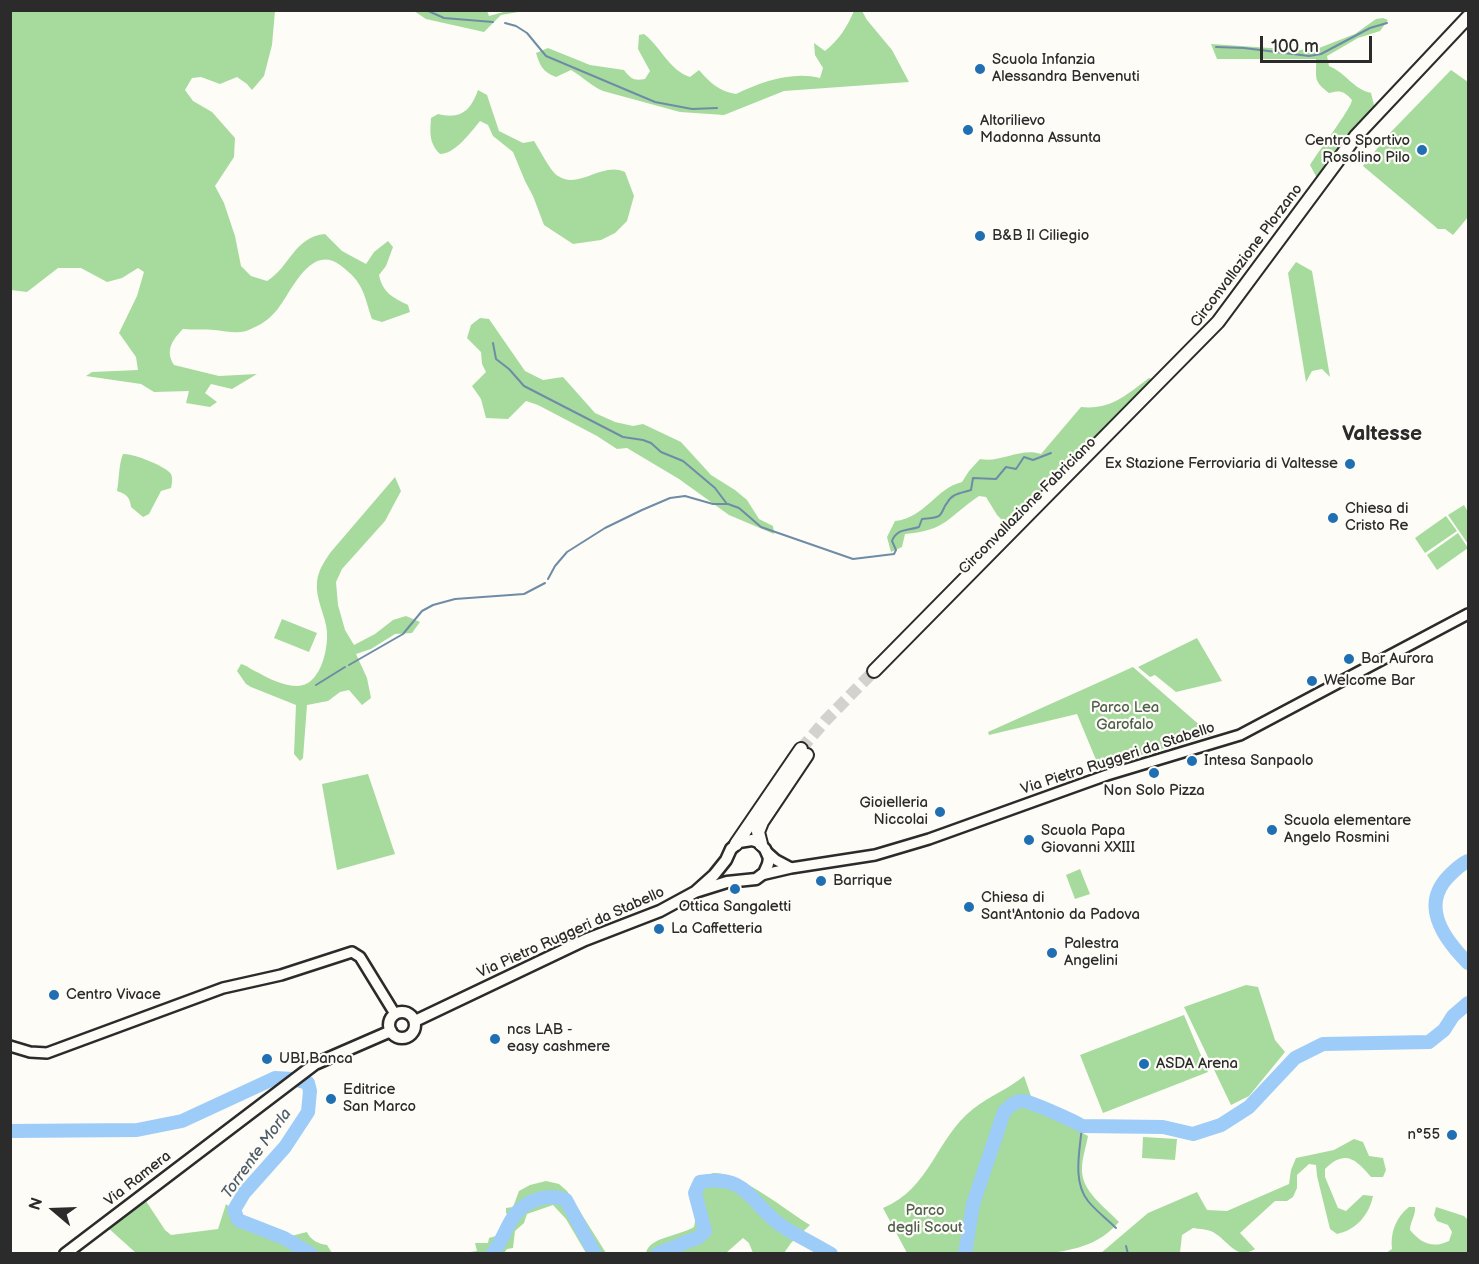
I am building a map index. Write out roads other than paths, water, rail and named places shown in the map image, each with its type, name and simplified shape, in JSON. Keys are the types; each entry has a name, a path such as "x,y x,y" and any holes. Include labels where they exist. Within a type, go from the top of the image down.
{"highway":[{"name":"Circonvallazione Plorzano","path":"1194,353 1234,303 1356,136 1468,17"},
{"name":"Circonvallazione Plorzano","path":"1194,353 1242,304 1361,141 1468,28"},
{"name":"Circonvallazione Fabriciano","path":"877,674 1194,353"},
{"path":"736,844 804,751 762,822 758,832 764,848"}],"main road":[{"path":"695,892 709,880 736,844 748,839 764,848 768,864 761,875"},
{"path":"728,855 731,872 742,879"},
{"name":"Via Pietro Ruggeri da Stabello","path":"391,1031 400,1038 408,1037 414,1032 415,1021 585,940 660,911 695,892 722,883 742,879 752,880 761,875"},
{"path":"391,1031 389,1022 395,1014 407,1012 415,1021"},
{"name":"Via Ramera","path":"65,1254 304,1071 328,1057 391,1031"}],"street":[{"name":"Via Pietro Ruggeri da Stabello","path":"761,875 886,851 929,839 1107,775 1240,735 1468,614"},
{"path":"764,848 776,860 791,868"},
{"path":"10,1046 30,1052 47,1053 223,988 281,975 352,952 360,957 395,1014"}],"waterway":[{"path":"426,10 444,18 493,22"},
{"path":"505,23 516,26 527,33 546,56 655,102 692,109 717,108"},
{"path":"1216,47 1309,56 1321,54 1370,28 1387,23"},
{"path":"493,343 496,359 509,369 524,386 623,437 651,443 661,452 683,461 715,488 727,504"},
{"path":"548,579 567,552 605,528 670,498 685,496 739,508 761,527 853,559 894,554 896,550 892,541 897,534 919,527 922,519 934,518 941,514 952,497 971,490 973,478 996,479 1006,467 1016,469 1024,457 1033,460 1051,453"},
{"path":"349,665 403,634 422,611 433,605 455,599 524,594 545,583"},
{"path":"316,685 345,667"},
{"name":"Torrente Morla","path":"1468,861 1447,878 1439,889 1436,901 1439,924 1452,945 1468,963"},
{"name":"Torrente Morla","path":"965,1254 973,1204 1004,1112 1015,1102 1028,1102 1082,1126 1163,1127 1193,1134 1221,1125 1249,1107 1295,1058 1323,1044 1429,1042 1444,1030 1453,1016 1468,1003"},
{"name":"Torrente Morla","path":"10,1131 137,1130 182,1121 275,1078 308,1083 310,1091 308,1112 285,1147 244,1193 234,1210 238,1220 284,1238 311,1254"},
{"path":"1082,1126 1078,1165 1080,1184 1088,1201 1116,1228"},
{"name":"Torrente Morla","path":"657,1254 699,1237 705,1231 695,1193 700,1182 716,1180 739,1186 782,1226 831,1254"},
{"name":"Torrente Morla","path":"492,1254 517,1212 528,1204 546,1197 566,1200 595,1254"},
{"path":"1126,1246 1128,1254"}],"tunnel":[{"path":"801,749 874,671"}],"place":[{"name":"Scuola Infanzia Alessandra Benvenuti","path":"980,69"},
{"name":"Altorilievo Madonna Assunta","path":"968,130"},
{"name":"Centro Sportivo Rosolino Pilo","path":"1422,150"},
{"name":"B&B Il Ciliegio","path":"980,236"},
{"name":"Ex Stazione Ferroviaria di Valtesse","path":"1350,464"},
{"name":"Chiesa di Cristo Re","path":"1333,518"},
{"name":"Bar Aurora","path":"1349,659"},
{"name":"Welcome Bar","path":"1312,681"},
{"name":"Intesa Sanpaolo","path":"1192,761"},
{"name":"Non Solo Pizza","path":"1154,773"},
{"name":"Gioielleria Niccolai","path":"940,812"},
{"name":"Scuola elementare Angelo Rosmini","path":"1272,830"},
{"name":"Scuola Papa Giovanni XXIII","path":"1029,840"},
{"name":"Barrique","path":"821,881"},
{"name":"Ottica Sangaletti","path":"735,889"},
{"name":"Chiesa di Sant'Antonio da Padova","path":"969,907"},
{"name":"La Caffetteria","path":"659,929"},
{"name":"Palestra Angelini","path":"1052,953"},
{"name":"Centro Vivace","path":"54,995"},
{"name":"ncs LAB - easy cashmere","path":"495,1039"},
{"name":"UBI Banca","path":"267,1059"},
{"name":"ASDA Arena","path":"1144,1064"},
{"name":"Editrice San Marco","path":"331,1099"},
{"name":"n°55","path":"1452,1135"}],"district":[{"name":"Valtesse","path":"1382,435"}],"park label":[{"name":"Parco Lea Garofalo","path":"1125,716"},
{"name":"Parco degli Scout","path":"925,1220"}]}
